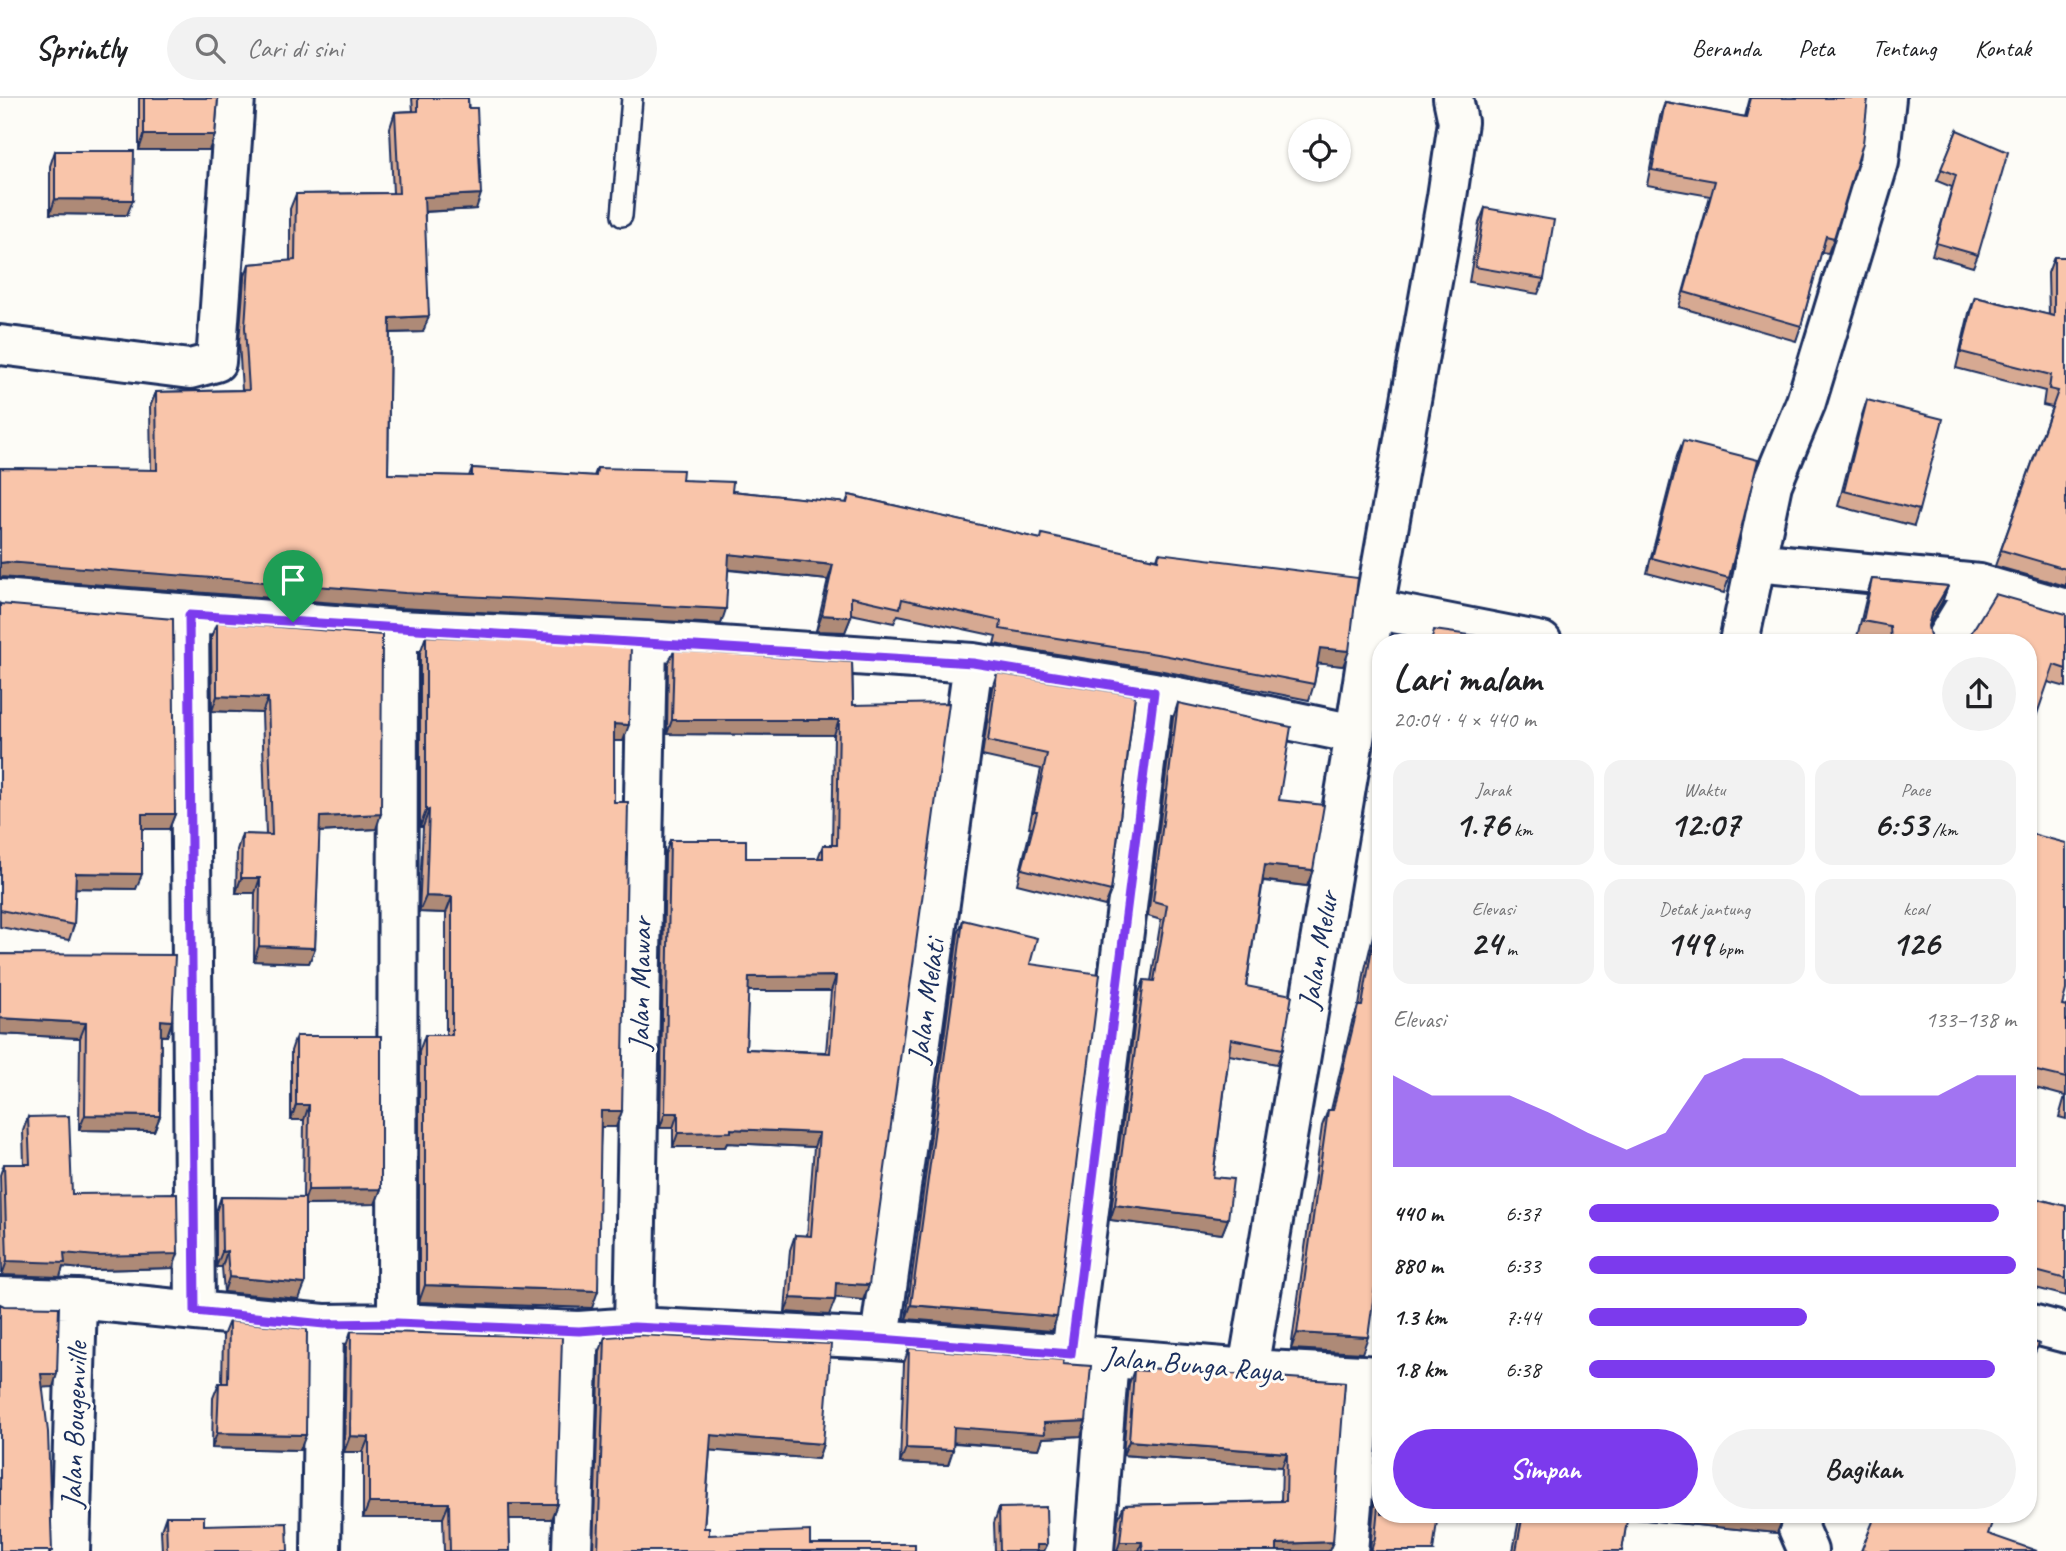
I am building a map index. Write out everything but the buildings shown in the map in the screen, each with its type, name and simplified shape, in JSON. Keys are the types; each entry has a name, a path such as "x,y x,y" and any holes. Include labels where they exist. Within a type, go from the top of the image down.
{"street":[{"path":"0,345 190,369 216,362 235,98"},
{"name":"Jalan Melur","path":"1248,1370 1374,609 1447,197 1458,122 1453,98"},
{"path":"1741,634 1772,484 1806,402 1879,162 1886,98"},
{"path":"1755,562 1979,584 2066,608"},
{"path":"1949,634 1979,584"},
{"path":"0,599 398,630 647,640 973,663 1154,692 1355,734"},
{"path":"1374,609 1501,634"},
{"path":"189,615 195,1311"},
{"path":"397,1323 398,630"},
{"name":"Jalan Mawar","path":"634,1327 647,640"},
{"name":"Jalan Melati","path":"880,1339 973,663"},
{"path":"1071,1354 1154,692"},
{"name":"Jalan Bunga Raya","path":"0,1297 77,1299 324,1324 397,1323 579,1331 634,1327 880,1339 1248,1370 1372,1376"},
{"name":"Jalan Bougenville","path":"70,1551 77,1299"},
{"path":"321,1551 324,1324"},
{"path":"2037,1326 2066,1333"},
{"path":"572,1551 579,1331"},
{"path":"1094,1551 1109,1358"},
{"path":"1348,1551 1372,1376"},
{"path":"1799,1523 1798,1528 1808,1551"}],"lane":[{"path":"622,216 632,98"}],"route":[{"path":"189,615 293,622 398,630 647,640 973,663 1154,692 1071,1354 880,1339 634,1327 579,1331 397,1323 324,1324 195,1311 189,615"}]}
